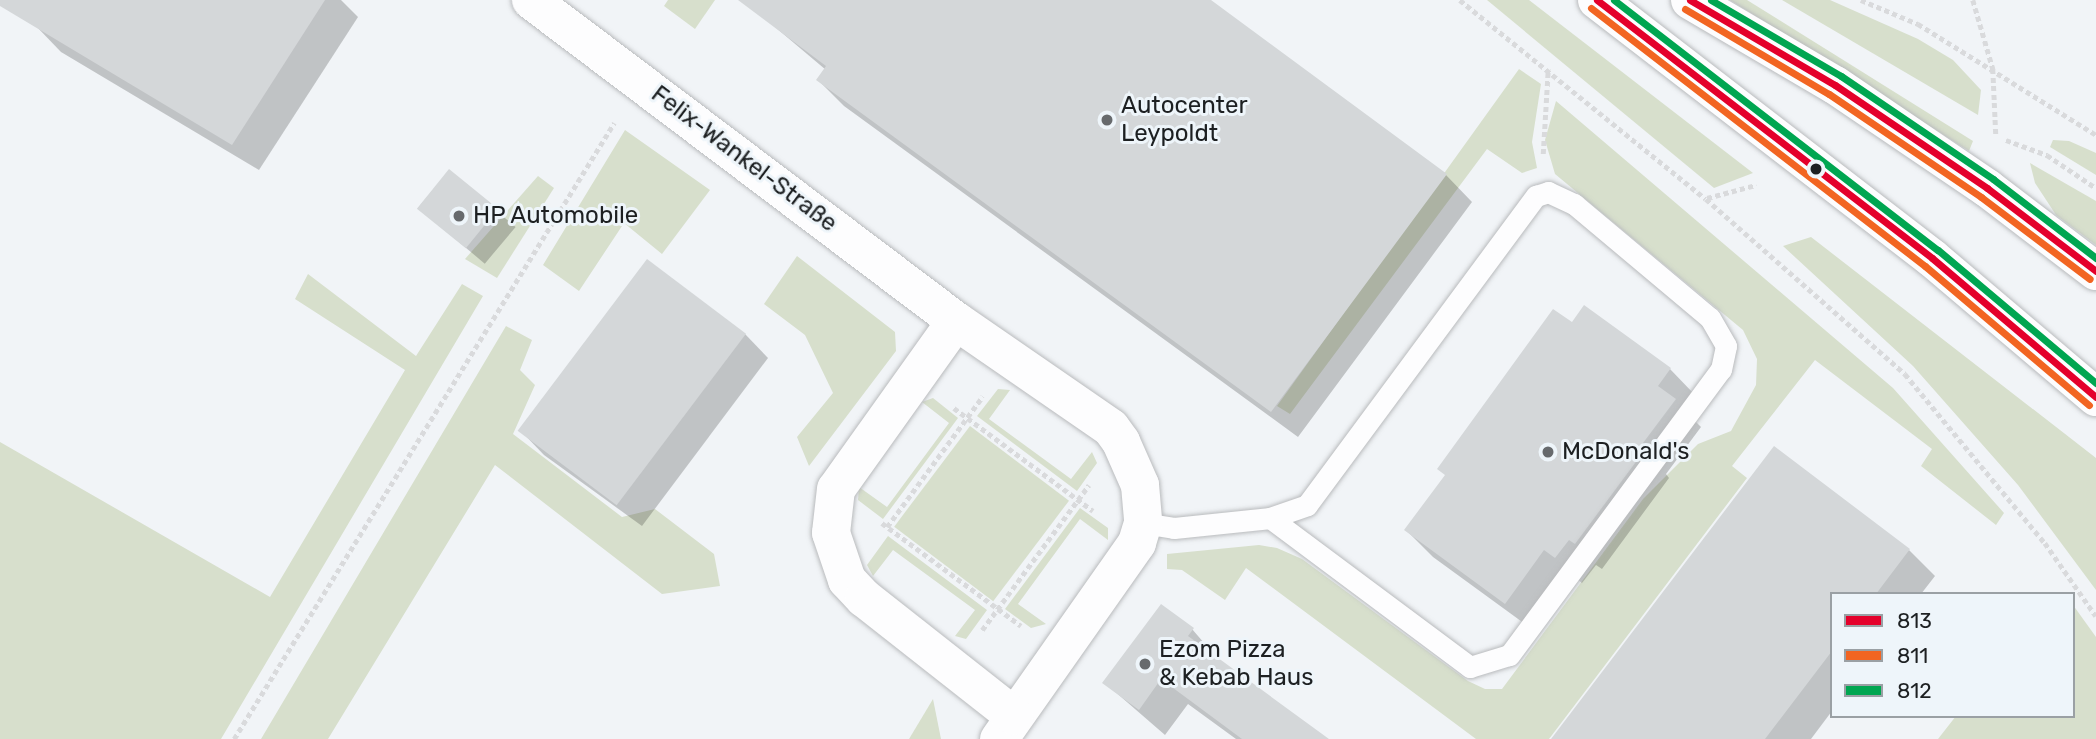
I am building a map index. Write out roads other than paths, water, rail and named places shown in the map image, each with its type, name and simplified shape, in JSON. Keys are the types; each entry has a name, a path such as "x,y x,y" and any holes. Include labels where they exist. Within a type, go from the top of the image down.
{"street":[{"name":"Felix-Wankel-Straße","path":"531,0 956,320 1111,428 1121,442 1140,485 1140,533"},
{"path":"1597,0 1932,258 2096,397"},
{"path":"1690,0 1835,85 1987,188 2096,271"},
{"path":"956,320 836,489 831,533 848,580 864,598 953,670 1007,727 1059,655 1140,533"}],"lane":[{"path":"1140,533 1270,517 1307,505 1536,196 1548,192 1574,204 1710,318 1726,345 1721,369 1509,655 1471,667 1270,517"}],"place":[{"name":"Autocenter Leypoldt","path":"1107,120"},
{"name":"HP Automobile","path":"459,216"},
{"name":"McDonald's","path":"1548,452"},
{"name":"Ezom Pizza & Kebab Haus","path":"1145,664"}]}
